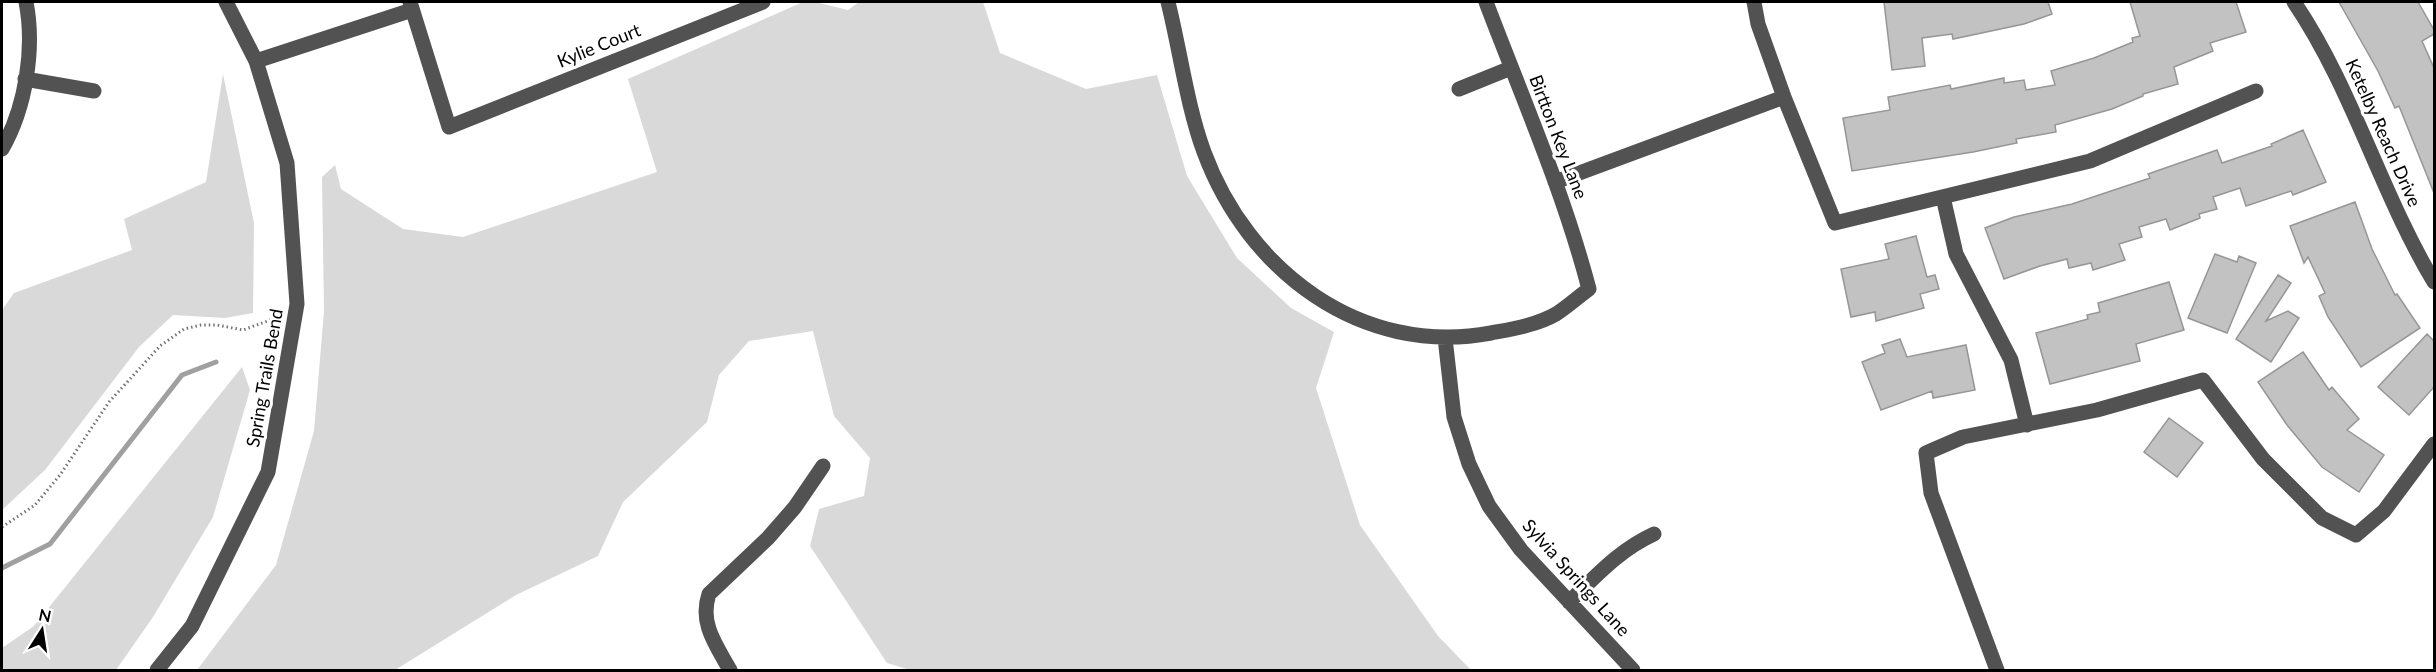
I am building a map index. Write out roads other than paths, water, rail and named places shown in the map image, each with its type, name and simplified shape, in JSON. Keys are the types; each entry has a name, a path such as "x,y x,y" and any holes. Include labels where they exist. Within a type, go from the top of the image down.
{"street":[{"path":"2,148 18,111 26,79 29,49 26,2"},
{"name":"Spring Trails Bend","path":"157,670 192,626 268,472 297,304 286,163 256,61 226,2"},
{"name":"Kylie Court","path":"411,6 449,127 762,2"},
{"path":"1168,2 1204,152 1225,195 1248,234 1279,269 1311,294 1347,315 1384,328 1445,338"},
{"name":"Birtton Key Lane","path":"1445,338 1515,329 1555,314 1589,289 1556,182 1486,2"},
{"path":"1754,2 1758,24 1784,97 1835,223 2090,161 2256,91"},
{"name":"Ketelby Reach Drive","path":"2294,2 2313,30 2341,82 2411,243 2434,282"},
{"path":"256,61 411,6"},
{"path":"1459,89 1511,68"},
{"path":"26,79 94,91"},
{"path":"1556,182 1784,97"},
{"path":"1943,197 1956,254 2012,360 2027,425"},
{"name":"Sylvia Springs Lane","path":"1445,338 1454,417 1469,464 1489,506 1521,550 1633,670"},
{"path":"1997,670 1931,493 1926,453 1963,437 2097,410 2203,380 2272,467 2322,518 2356,535 2384,512 2434,444"},
{"path":"729,670 705,618 705,606 710,594 768,538 795,507 823,466"},
{"path":"1569,602 1610,561 1634,544 1654,534"}],"waterway":[{"path":"2,568 50,544 182,375 216,362"}]}
